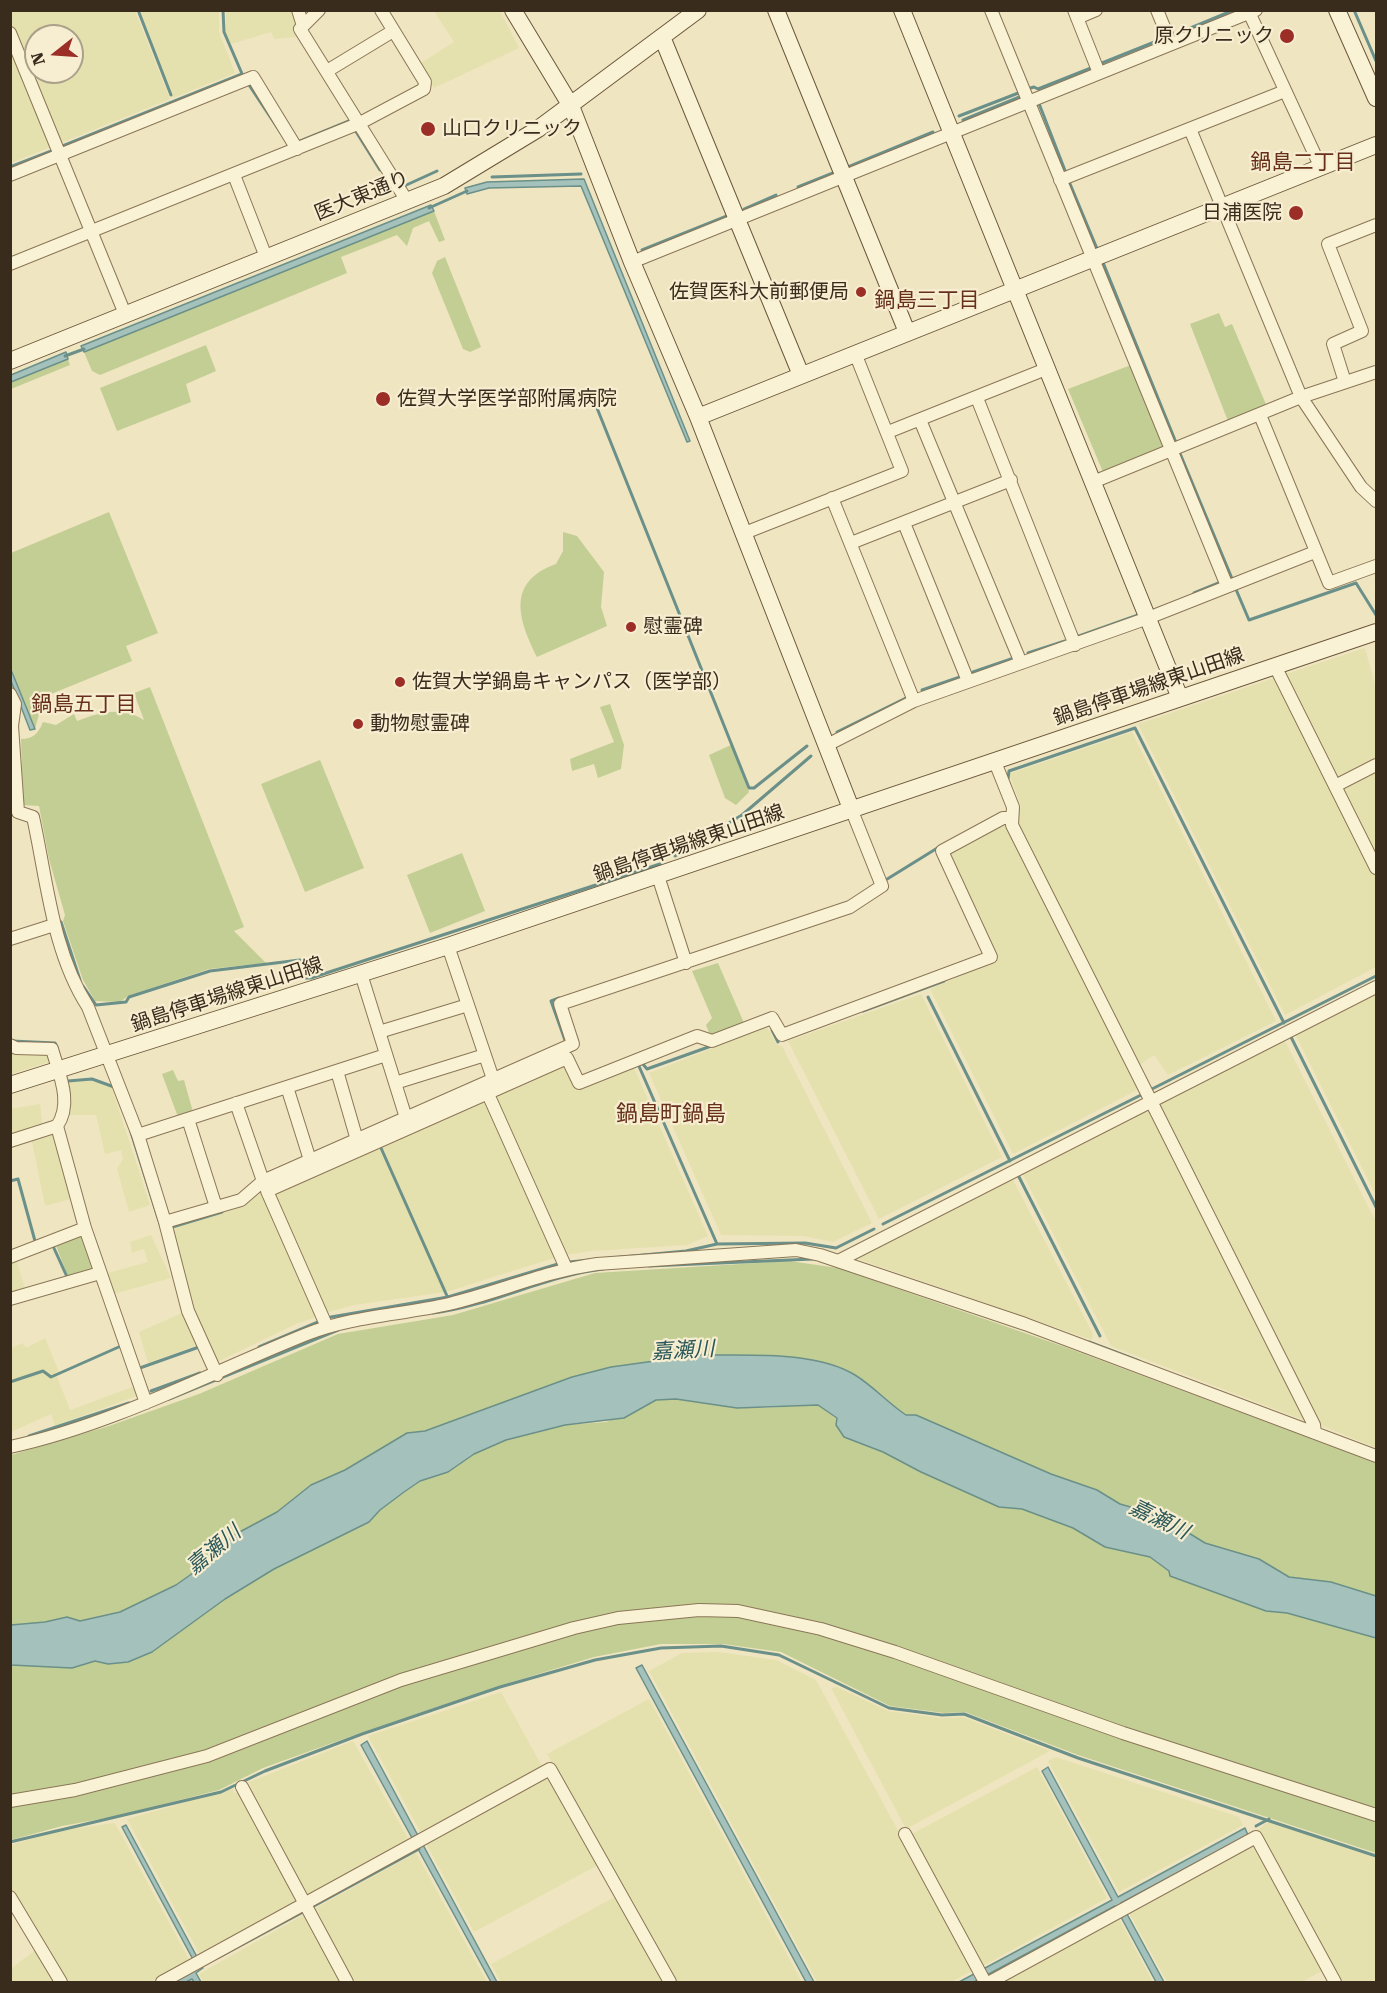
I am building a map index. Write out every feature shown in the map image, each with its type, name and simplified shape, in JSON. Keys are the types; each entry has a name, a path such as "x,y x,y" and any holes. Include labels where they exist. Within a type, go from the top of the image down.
{"street":[{"path":"298,10 303,26"},
{"path":"319,10 300,30 327,71 355,125 402,193"},
{"path":"10,264 234,175 295,146 355,125 424,89 425,82 381,10"},
{"path":"166,1226 241,1200 262,1181 573,1044 560,1004 850,908 882,886 698,417 632,262 571,106 513,10"},
{"name":"医大東通り","path":"10,361 266,257 402,193 474,169 571,106 698,10"},
{"path":"776,10 907,332"},
{"path":"902,10 1180,698"},
{"path":"991,10 1065,178 1231,584"},
{"path":"1096,10 1075,14 1100,73"},
{"path":"1157,10 1171,44"},
{"path":"1337,10 1377,98"},
{"path":"632,262 844,177 1030,97 1100,73 1251,12 1321,168"},
{"path":"327,71 393,31"},
{"path":"10,33 125,314"},
{"path":"662,37 801,375"},
{"path":"10,175 59,150 253,77 295,146"},
{"path":"1065,178 1285,92"},
{"path":"1190,129 1301,397 1361,487 1377,501"},
{"path":"698,417 907,332 1098,259 1377,145"},
{"path":"234,175 266,257"},
{"path":"1345,382 1333,344 1362,331 1328,244 1377,225"},
{"path":"742,534 902,471 855,353"},
{"path":"888,432 1046,369"},
{"path":"1093,482 1301,397 1377,372"},
{"path":"977,398 1075,645"},
{"path":"1260,415 1329,583 1377,566"},
{"path":"920,420 1021,663"},
{"path":"851,543 1011,480"},
{"path":"832,498 914,700"},
{"path":"904,523 968,681"},
{"path":"826,745 914,700 1075,645 1315,552"},
{"name":"鍋島停車場線東山田線","path":"10,1085 448,946 1377,632"},
{"path":"1275,666 1377,868"},
{"path":"10,694 15,704 11,726 18,812 33,817 54,925 76,989 88,1007 138,1135 166,1226 188,1311 217,1375"},
{"path":"995,762 1013,807 1011,818 1314,1425 1315,1433"},
{"path":"1335,786 1377,765"},
{"path":"327,1327 267,1191 567,1058 579,1083 696,1036 712,1041 772,1018 782,1035 991,957 942,851 1003,818 1011,818"},
{"path":"658,876 686,963"},
{"path":"10,939 54,925"},
{"path":"448,946 493,1079"},
{"path":"361,974 406,1118"},
{"path":"840,1260 1377,987"},
{"path":"379,1032 468,1005"},
{"path":"10,1045 16,1048 51,1049 62,1083 65,1115 57,1126 10,1141"},
{"path":"138,1135 386,1055"},
{"path":"395,1083 485,1055"},
{"path":"337,1071 357,1140"},
{"path":"287,1087 310,1160"},
{"path":"488,1094 566,1268"},
{"path":"237,1103 262,1181"},
{"path":"188,1119 216,1207"},
{"path":"57,1126 85,1228 146,1402"},
{"path":"10,1257 85,1228"},
{"path":"10,1446 104,1419 217,1375 327,1327 358,1318 448,1304 566,1268 796,1250 840,1260 1025,1324 1377,1456"},
{"path":"10,1299 100,1273"},
{"path":"10,1801 96,1785 207,1756 401,1680 574,1628 618,1618 699,1610 748,1613 821,1629 896,1652 1123,1733 1377,1815"},
{"path":"162,1983 550,1769 670,1983"},
{"path":"242,1787 347,1983"},
{"path":"905,1834 986,1982 1256,1837 1335,1983"},
{"path":"10,1897 61,1983"}],"shaded area":[{"path":"11,11 135,11 170,99 11,163"},
{"path":"139,11 219,11 219,32 235,73 173,98"},
{"path":"226,11 296,11 297,37 274,39 271,32 231,44 226,33"},
{"path":"434,11 500,11 519,48 434,88 419,64 454,42"},
{"path":"1365,648 1376,688 1376,761 1336,781 1283,675"},
{"path":"1277,677 1376,875 1376,967 1285,1015 1138,724"},
{"path":"1132,732 1276,1021 1168,1075 1154,1055 1138,1066 1015,820 1021,806 1009,774"},
{"path":"1376,770 1376,859 1341,788"},
{"path":"1006,822 1141,1088 1013,1154 930,989 999,959 949,852"},
{"path":"1376,993 1376,1196 1295,1034"},
{"path":"921,994 1002,1157 879,1219 788,1041"},
{"path":"767,1027 777,1045 782,1046 872,1223 833,1242 803,1236 721,1235 649,1073"},
{"path":"1284,1039 1376,1222 1376,1448 1320,1425 1157,1104"},
{"path":"11,1050 48,1053 49,1062 11,1074"},
{"path":"565,1063 577,1091 634,1068 708,1236 687,1245 565,1255 493,1095"},
{"path":"91,1081 111,1086 150,1205 129,1212 117,1169 123,1159 121,1150 105,1154 96,1115 68,1115 68,1082"},
{"path":"486,1098 557,1257 446,1292 354,1305 325,1313 271,1192"},
{"path":"40,1104 43,1132 55,1129 74,1198 45,1206 30,1132 11,1139 10,1109"},
{"path":"1150,1106 1305,1415 1303,1420 1111,1346 1021,1171"},
{"path":"1011,1176 1093,1334 1092,1340 852,1257"},
{"path":"263,1191 319,1316 296,1324 215,1363 192,1311 169,1229 243,1207"},
{"path":"151,1235 171,1278 110,1295 104,1274 148,1262 144,1249 132,1253 130,1242"},
{"path":"15,1256 26,1292 10,1297 10,1258"},
{"path":"182,1313 198,1345 148,1363 139,1332"},
{"path":"45,1338 59,1372 56,1374 70,1410 135,1386 139,1395 55,1426 51,1414 11,1432 11,1348 23,1343 26,1348"},
{"path":"719,1652 776,1660 816,1680 974,1970 951,1982 817,1982 649,1671 682,1653"},
{"path":"837,1687 888,1711 941,1718 963,1717 1050,1751 906,1829 831,1688"},
{"path":"501,1692 543,1768 421,1833 368,1736"},
{"path":"649,1699 802,1982 675,1982 547,1754"},
{"path":"353,1741 409,1840 305,1897 248,1790 251,1787 249,1782"},
{"path":"1056,1757 1239,1817 1243,1825 1119,1892 1048,1761"},
{"path":"1037,1767 1107,1898 981,1967 910,1835"},
{"path":"547,1775 598,1865 474,1932 425,1842"},
{"path":"233,1789 234,1793 241,1793 299,1900 200,1955 127,1819"},
{"path":"1270,1821 1376,1858 1376,1982 1340,1982 1257,1830"},
{"path":"115,1823 190,1961 151,1982 65,1982 11,1891 10,1845 63,1830"},
{"path":"1255,1842 1324,1970 1301,1982 1167,1982 1128,1911"},
{"path":"416,1853 487,1982 351,1982 312,1910"},
{"path":"615,1897 663,1982 501,1982 491,1964"},
{"path":"305,1914 342,1982 203,1982 199,1974"},
{"path":"1118,1917 1153,1982 997,1982"},
{"path":"37,1949 57,1982 11,1982 10,1969"}],"green space":[{"path":"434,211 445,240 439,242 429,221 413,228 407,246 397,235 341,257 347,273 100,375 92,371 84,352"},
{"path":"445,257 481,347 470,352 463,349 432,273 437,261"},
{"path":"1219,313 1225,327 1232,324 1268,409 1228,421 1190,324"},
{"path":"206,345 216,371 186,384 191,402 117,431 100,388"},
{"path":"68,359 70,365 11,389 11,382"},
{"path":"1131,365 1165,448 1103,472 1068,389"},
{"path":"109,512 158,633 126,646 132,661 34,701 39,714 35,729 11,667 11,553"},
{"path":"563,532 577,536 604,572 601,607 607,626 537,657 521,616 523,591 529,581 540,572 556,564 563,551"},
{"path":"150,687 244,927 234,931 266,963 209,969 128,996 120,1002 95,1001 83,980 63,921 65,915 49,859 39,806 23,805 21,739 35,735 43,722 56,725 74,714 77,721 111,712 127,713 144,720 134,693"},
{"path":"610,704 624,745 621,769 598,778 594,764 572,771 570,759 614,742 600,707"},
{"path":"731,745 749,792 736,805 725,798 709,755"},
{"path":"320,760 364,868 305,892 261,784"},
{"path":"462,853 485,911 430,933 407,875"},
{"path":"718,963 744,1023 710,1035 706,1025 712,1018 692,971"},
{"path":"173,1070 178,1081 184,1080 193,1112 178,1117 162,1074"},
{"path":"84,1232 96,1270 68,1277 55,1243"},
{"path":"789,1261 838,1268 1065,1347 1376,1463 1376,1596 1331,1582 1289,1577 1259,1559 1205,1543 1179,1527 1141,1510 1120,1504 1097,1490 1051,1474 916,1415 906,1415 891,1405 733,1356 698,1355 611,1367 572,1377 425,1431 407,1433 345,1470 311,1485 277,1512 234,1535 200,1568 176,1585 120,1612 80,1621 67,1617 45,1622 11,1625 11,1455 109,1426 199,1394 338,1334 453,1315 595,1273"},
{"path":"676,1399 765,1408 818,1405 883,1452 999,1507 1022,1509 1073,1528 1105,1547 1150,1557 1169,1571 1266,1611 1287,1613 1376,1638 1376,1853 1078,1755 965,1712 944,1713 890,1706 781,1652 723,1644 661,1644 594,1657 360,1733 263,1768 219,1790 11,1840 11,1665 72,1668 95,1661 108,1664 152,1652 225,1599 274,1569 369,1522 380,1510 420,1481 448,1472 473,1454 506,1440 565,1425 606,1422 656,1400"}],"water":[{"path":"584,179 690,441 687,442 581,186 489,188 467,194 465,188 487,182"},
{"path":"431,205 434,211 84,352 81,346"},
{"path":"66,352 68,359 11,382 11,375"},
{"path":"10,667 35,729 30,730 11,681"},
{"name":"嘉瀬川","path":"698,1355 778,1356 820,1361 838,1367 862,1379 906,1415 916,1415 1051,1474 1097,1490 1120,1504 1141,1510 1179,1527 1205,1543 1259,1559 1289,1577 1331,1582 1376,1596 1376,1638 1287,1613 1266,1611 1170,1576 1169,1571 1150,1557 1105,1547 1073,1528 1022,1509 999,1507 883,1452 844,1437 836,1425 837,1418 818,1405 737,1408 676,1399 656,1400 624,1418 565,1425 506,1440 474,1454 448,1472 420,1481 380,1510 369,1522 274,1569 225,1599 152,1652 128,1662 108,1664 95,1661 72,1668 11,1665 11,1625 45,1622 67,1617 80,1621 120,1612 176,1585 200,1568 234,1535 277,1512 311,1485 345,1470 407,1433 425,1431 572,1377 611,1367"},
{"path":"642,1665 814,1982 806,1982 636,1668"},
{"path":"367,1741 497,1982 491,1982 361,1745"},
{"path":"1048,1767 1118,1897 1245,1828 1248,1835 1121,1903 1164,1982 1156,1982 1115,1906 974,1982 959,1982 1112,1900 1042,1771"},
{"path":"126,1825 203,1968 196,1973 201,1982 194,1982 192,1979 186,1982 173,1982 197,1967 122,1827"}],"waterway":[{"path":"138,10 171,95"},
{"path":"223,10 224,32 243,76"},
{"path":"1176,34 1234,10"},
{"path":"1354,10 1376,61"},
{"path":"1102,63 1162,39"},
{"path":"1027,89 1034,87 1038,89 1091,68"},
{"path":"60,147 242,74"},
{"path":"247,82 289,145"},
{"path":"959,116 1021,92"},
{"path":"963,120 1022,96"},
{"path":"1038,101 1066,173"},
{"path":"298,142 349,121 351,124"},
{"path":"355,130 380,170"},
{"path":"848,167 933,132"},
{"path":"10,167 54,150"},
{"path":"402,187 437,171"},
{"path":"798,187 833,173"},
{"path":"492,177 581,174"},
{"path":"1068,179 1098,251"},
{"path":"429,208 467,191"},
{"path":"744,209 776,195"},
{"path":"642,250 727,216"},
{"path":"1102,260 1177,445"},
{"path":"65,356 84,349"},
{"path":"589,388 749,788 754,788 807,746"},
{"path":"1179,451 1233,581"},
{"path":"1194,593 1221,582"},
{"path":"1235,587 1249,620 1356,583 1376,615"},
{"path":"1079,636 1141,614"},
{"path":"1028,653 1065,641"},
{"path":"973,672 1011,659"},
{"path":"922,690 960,677"},
{"path":"837,732 906,698"},
{"path":"1008,779 1009,771 1135,728 1284,1023"},
{"path":"675,856 742,815 811,756"},
{"path":"884,881 939,847"},
{"path":"83,986 96,1005 126,1002 129,997 210,971 300,960 306,978 311,978 660,864"},
{"path":"61,922 80,980"},
{"path":"1150,1090 1376,976"},
{"path":"863,1011 944,981"},
{"path":"928,997 1010,1161"},
{"path":"559,998 551,1001 566,1043"},
{"path":"772,1030 778,1042"},
{"path":"1291,1037 1376,1207"},
{"path":"12,1041 55,1043 57,1047"},
{"path":"642,1063 647,1069 714,1045"},
{"path":"638,1064 717,1244"},
{"path":"68,1081 92,1079 114,1087"},
{"path":"883,1224 1143,1094"},
{"path":"131,1132 162,1230"},
{"path":"381,1148 447,1296"},
{"path":"1018,1175 1100,1336"},
{"path":"10,1181 18,1179 35,1241"},
{"path":"169,1228 222,1212"},
{"path":"569,1262 686,1251 717,1244 805,1243 836,1248 874,1229"},
{"path":"53,1246 68,1279"},
{"path":"649,1266 813,1259"},
{"path":"331,1317 448,1297 558,1264"},
{"path":"433,1313 476,1304 560,1278 603,1269"},
{"path":"259,1347 318,1322"},
{"path":"169,1399 338,1330"},
{"path":"1089,1342 1139,1361"},
{"path":"10,1382 43,1371 51,1377 121,1346"},
{"path":"137,1369 199,1347 200,1350"},
{"path":"151,1391 200,1373"},
{"path":"29,1436 129,1403"},
{"path":"10,1842 221,1792 265,1771 362,1734 500,1687 595,1660 661,1648 721,1646 779,1655 889,1708 942,1715 964,1714 1078,1758 1376,1856"},
{"path":"1256,1826 1269,1819"},
{"path":"312,1907 419,1849"},
{"path":"219,1957 303,1912"}],"place":[{"name":"原クリニック","path":"1287,36"},
{"name":"山口クリニック","path":"428,129"},
{"name":"日浦医院","path":"1296,213"},
{"name":"佐賀医科大前郵便局","path":"861,292"},
{"name":"佐賀大学医学部附属病院","path":"383,399"},
{"name":"慰霊碑","path":"631,627"},
{"name":"佐賀大学鍋島キャンパス（医学部）","path":"400,682"},
{"name":"動物慰霊碑","path":"358,724"}],"district":[{"name":"鍋島二丁目","path":"1303,163"},
{"name":"鍋島三丁目","path":"927,301"},
{"name":"鍋島五丁目","path":"84,705"},
{"name":"鍋島町鍋島","path":"671,1115"}]}
